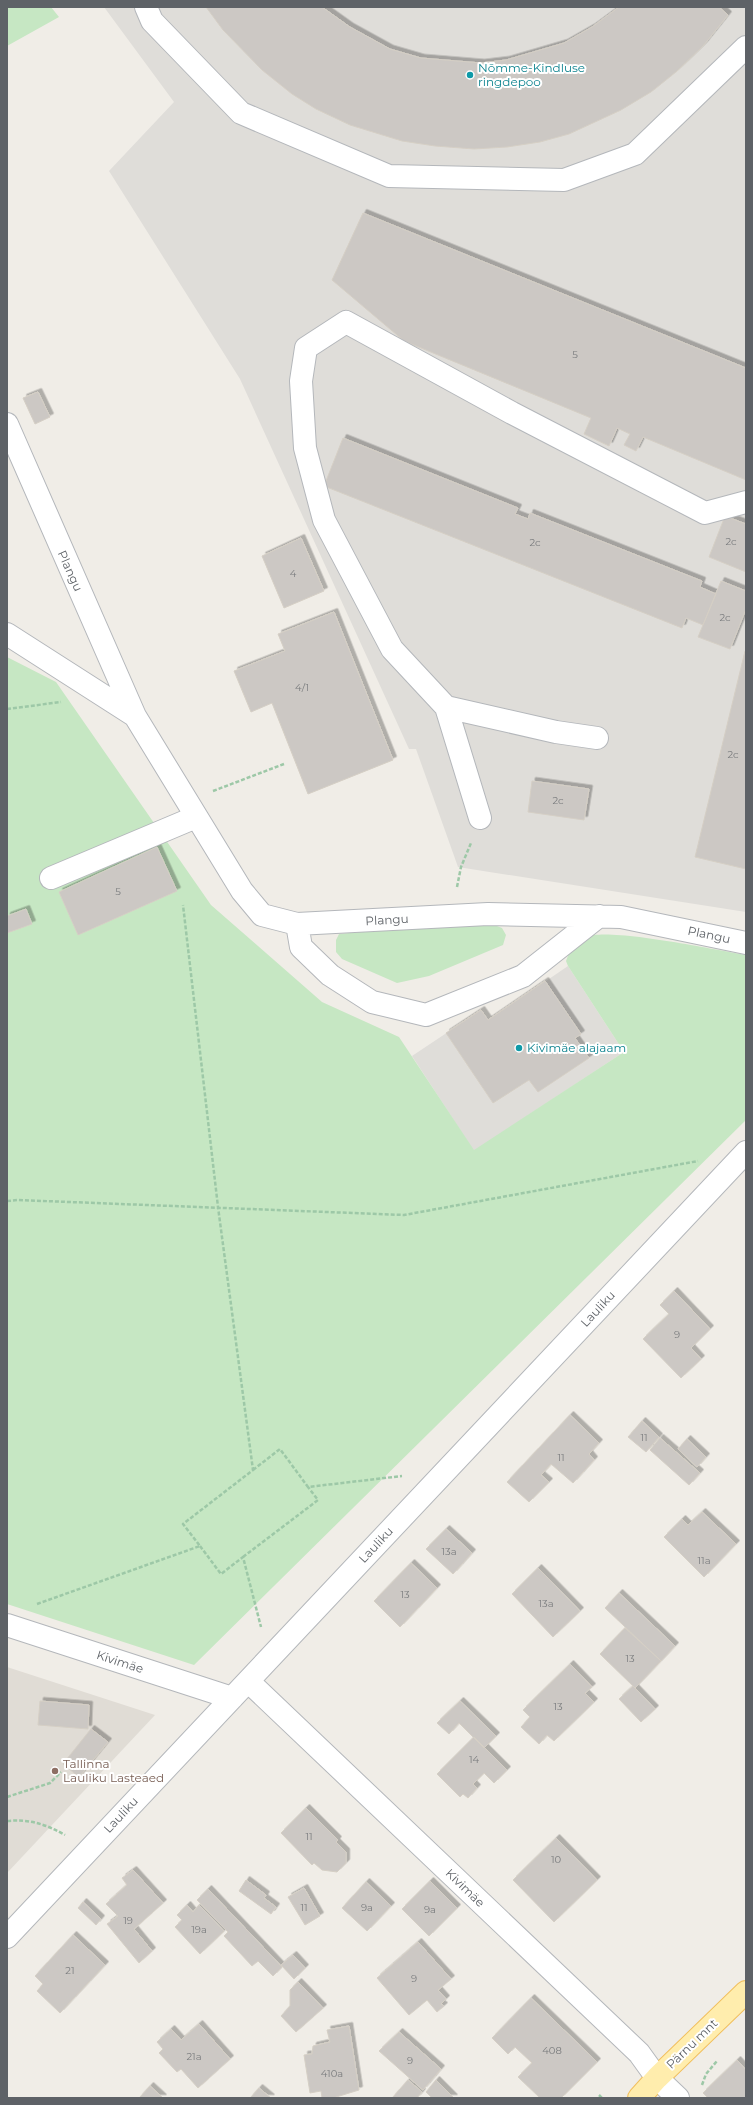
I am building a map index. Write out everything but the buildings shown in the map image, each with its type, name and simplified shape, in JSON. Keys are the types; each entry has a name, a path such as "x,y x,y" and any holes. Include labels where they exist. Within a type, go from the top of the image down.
{"main road":[{"name":"Pärnu mnt","path":"639,2098 657,2078 746,1992"}],"street":[{"path":"146,7 152,21 241,113 390,176 564,180 634,154 746,47"},
{"path":"480,818 446,707 392,649 324,520 305,448 301,381 306,348 346,322 512,413 705,513 746,502"},
{"name":"Plangu","path":"7,424 135,716 242,891 262,915 297,924 488,914 621,917 746,942"},
{"name":"Plangu","path":"7,634 135,716"},
{"path":"446,707 556,732 597,738"},
{"path":"51,878 191,809"},
{"path":"297,924 301,947 330,975 372,1002 426,1015 523,976 599,916"},
{"name":"Lauliku","path":"7,1937 746,1152"},
{"name":"Kivimäe","path":"7,1625 232,1698"},
{"name":"Kivimäe","path":"248,1681 639,2053 657,2078 678,2098"}],"path":[{"path":"7,709 103,695"},
{"path":"191,809 284,764"},
{"path":"450,917 461,867 480,818"},
{"path":"183,905 218,1207 253,1470"},
{"path":"7,1201 18,1200 218,1207 404,1215 699,1161"},
{"path":"280,1449 308,1487 318,1500 221,1574 183,1524 280,1449"},
{"path":"308,1487 446,1470"},
{"path":"29,1607 200,1546"},
{"path":"243,1557 269,1658"},
{"path":"7,1797 50,1783 61,1772"},
{"path":"7,1821 22,1820 50,1827 88,1851"},
{"path":"701,2088 706,2074 721,2058"}],"shaded area":[{"path":"104,7 746,7 746,912 458,867 416,749 409,749 240,379 109,171 174,102"},
{"path":"568,966 624,1052 474,1151 412,1056 481,1010 489,1020"},
{"name":"Tallinna Lauliku Lasteaed","path":"7,1667 155,1715 7,1873"}],"green space":[{"path":"7,7 51,7 59,17 7,46"},
{"path":"7,657 56,682 211,905 322,1002 399,1037 474,1150 624,1052 568,966 566,961 571,950 578,941 586,937 598,935 616,935 663,940 746,955 746,1120 194,1665 7,1604"},
{"path":"492,924 502,928 506,935 503,945 429,976 397,983 342,959 336,952 336,940 339,934 411,927"}],"place":[{"name":"Nõmme-Kindluse ringdepoo","path":"470,75"},
{"name":"Kivimäe alajaam","path":"519,1048"},
{"name":"Tallinna Lauliku Lasteaed","path":"55,1771"}]}
